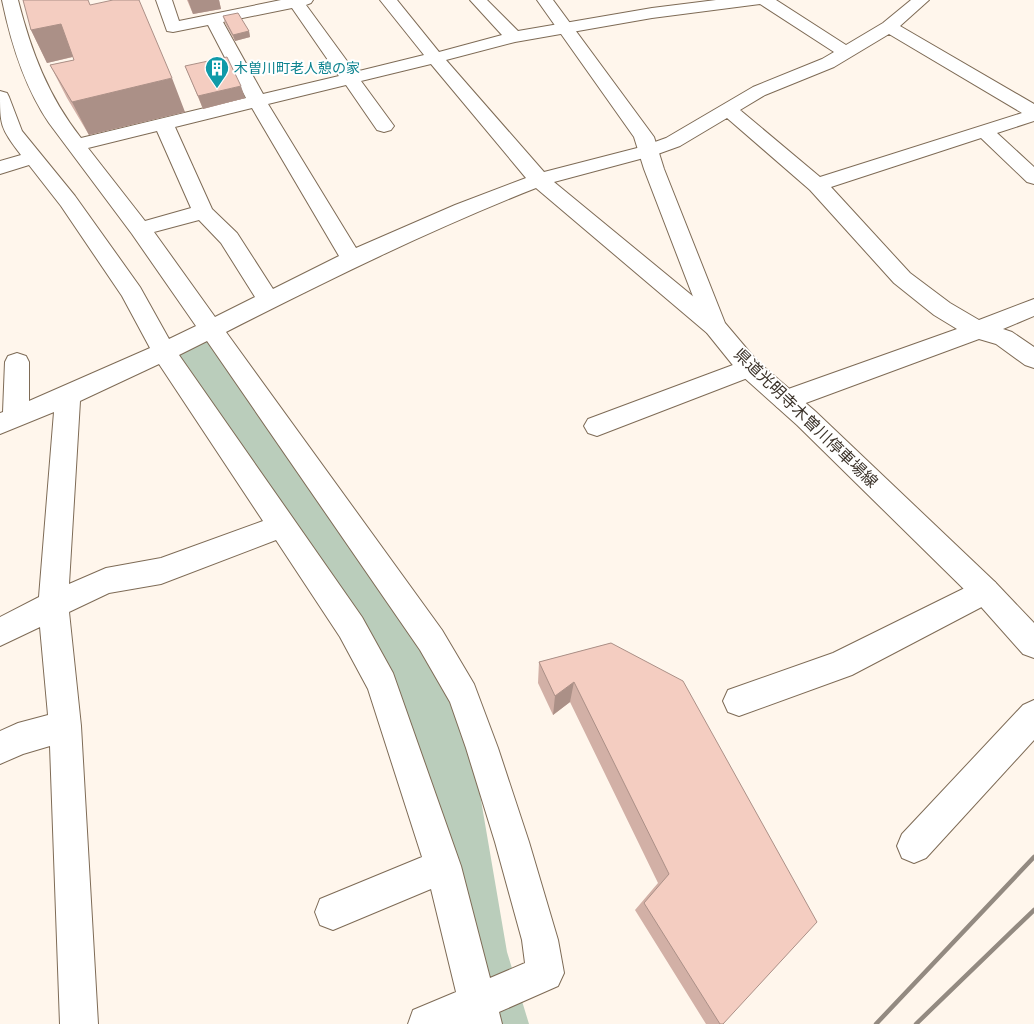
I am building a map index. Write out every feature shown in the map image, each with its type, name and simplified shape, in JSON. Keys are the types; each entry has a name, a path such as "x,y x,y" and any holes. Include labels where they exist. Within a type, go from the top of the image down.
{"street":[{"path":"10,0 29,62 47,104 28,127 33,157 68,201 132,293 164,352 351,627 382,684 443,866 481,1014"},
{"path":"164,0 173,27 300,1 350,79 384,126"},
{"path":"388,0 539,180 715,327"},
{"path":"478,0 514,37"},
{"name":"県道光明寺木曽川停車場線","path":"545,0 644,137 715,327 749,368 786,400 985,591 1034,644"},
{"path":"639,0 652,13"},
{"path":"76,145 350,79 514,37 652,13 756,0"},
{"path":"764,0 844,52"},
{"path":"8,421 164,352 352,259 462,210 539,180 648,151 673,142 759,91 828,63 889,27 900,5 921,0"},
{"path":"213,18 257,101 352,259"},
{"path":"889,27 1034,114"},
{"path":"0,97 28,127 76,145 140,229 432,640 463,695 512,842 540,940 545,973 481,1014 427,1024"},
{"path":"729,110 817,185 902,278 942,309 978,330 1004,338 1034,360"},
{"path":"817,185 1034,114"},
{"path":"164,124 203,212 229,238 269,301"},
{"path":"983,130 1034,178"},
{"path":"0,168 33,157"},
{"path":"140,229 203,212"},
{"path":"786,400 978,330 1034,307"},
{"path":"8,421 17,362"},
{"path":"597,426 749,368"},
{"path":"68,396 53,605 65,726 79,1024"},
{"path":"0,632 106,581 161,571 282,526"},
{"path":"739,701 840,665 985,591"},
{"path":"914,846 1034,716"},
{"path":"0,748 18,739 65,726"},
{"path":"333,912 443,866"}],"green space":[{"path":"211,329 463,695 507,952 529,1024 500,1024 382,684 164,352"}],"building":[{"path":"23,0 88,0 90,5 113,0 139,0 172,78 72,102 50,65 74,60 61,24 31,30"},
{"path":"238,13 249,31 233,35 223,16"},
{"path":"227,57 241,86 198,96 185,66"},
{"path":"611,643 683,681 817,922 723,1024 720,1024 644,903 669,874 574,682 555,696 539,662"}],"railway":[{"path":"876,1024 1034,857"},
{"path":"916,1024 1034,910"}],"place":[{"name":"木曽川町老人憩の家","path":"217,89"}]}
